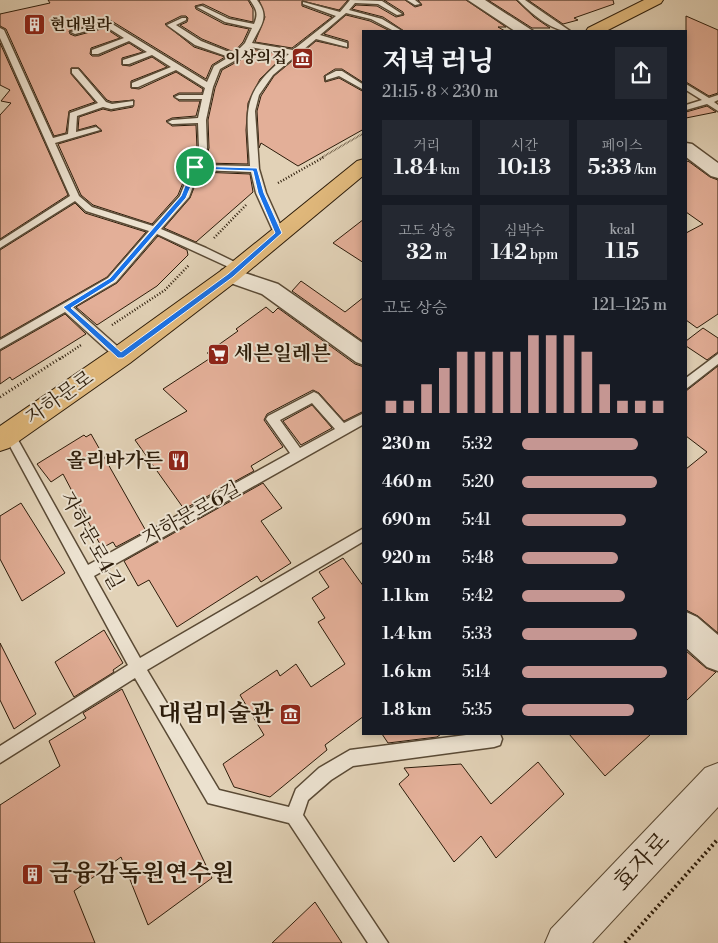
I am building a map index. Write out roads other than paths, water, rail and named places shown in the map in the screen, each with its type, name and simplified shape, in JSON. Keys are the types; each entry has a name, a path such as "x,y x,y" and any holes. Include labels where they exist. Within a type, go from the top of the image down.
{"main road":[{"path":"596,30 654,0"},
{"name":"자하문로","path":"4,437 121,356 235,272 279,233 362,167"}],"street":[{"path":"475,0 523,30"},
{"path":"687,149 718,172"},
{"path":"235,272 270,289 362,355"},
{"path":"687,628 718,656"},
{"name":"효자로","path":"565,943 718,781"}],"lane":[{"path":"0,345 112,280 184,197 203,148 202,120 209,87 217,68 235,57 248,44 261,17 260,9 253,0"},
{"path":"279,233 261,193 255,169 251,111 255,94 270,73 343,13 354,0 384,1 399,14"},
{"path":"521,0 544,18 564,30"},
{"path":"305,3 343,13 375,18 386,22 397,30"},
{"path":"200,6 217,18 240,25 257,26"},
{"path":"184,19 171,25 198,43 235,57"},
{"path":"75,32 106,24 175,68 209,87"},
{"path":"0,30 74,197 89,209 155,230 203,250 235,272"},
{"path":"315,36 344,45"},
{"path":"95,52 129,39"},
{"path":"248,44 295,53"},
{"path":"126,62 151,53"},
{"path":"135,85 175,68"},
{"path":"75,71 103,104 112,107 130,103"},
{"path":"330,78 339,72 362,87"},
{"path":"687,87 718,109"},
{"path":"179,97 207,96"},
{"path":"687,108 718,97"},
{"path":"72,135 73,115 103,104"},
{"path":"172,122 202,120"},
{"path":"50,142 96,130"},
{"path":"195,167 255,169"},
{"path":"0,245 74,197"},
{"path":"66,307 121,356"},
{"path":"687,384 718,358"},
{"path":"298,455 272,419 314,397 343,430"},
{"name":"자하문로6길","path":"85,574 362,419"},
{"name":"자하문로4길","path":"4,437 85,574 137,668 214,797 294,816"},
{"path":"0,755 137,668 362,535"},
{"path":"379,943 294,816 302,795 325,774 350,758 494,739"}],"place":[{"name":"현대빌라","path":"34,25"},
{"name":"이상의집","path":"303,58"},
{"name":"세븐일레븐","path":"218,354"},
{"name":"올리바가든","path":"179,461"},
{"name":"대림미술관","path":"290,714"},
{"name":"금융감독원연수원","path":"33,874"}]}
